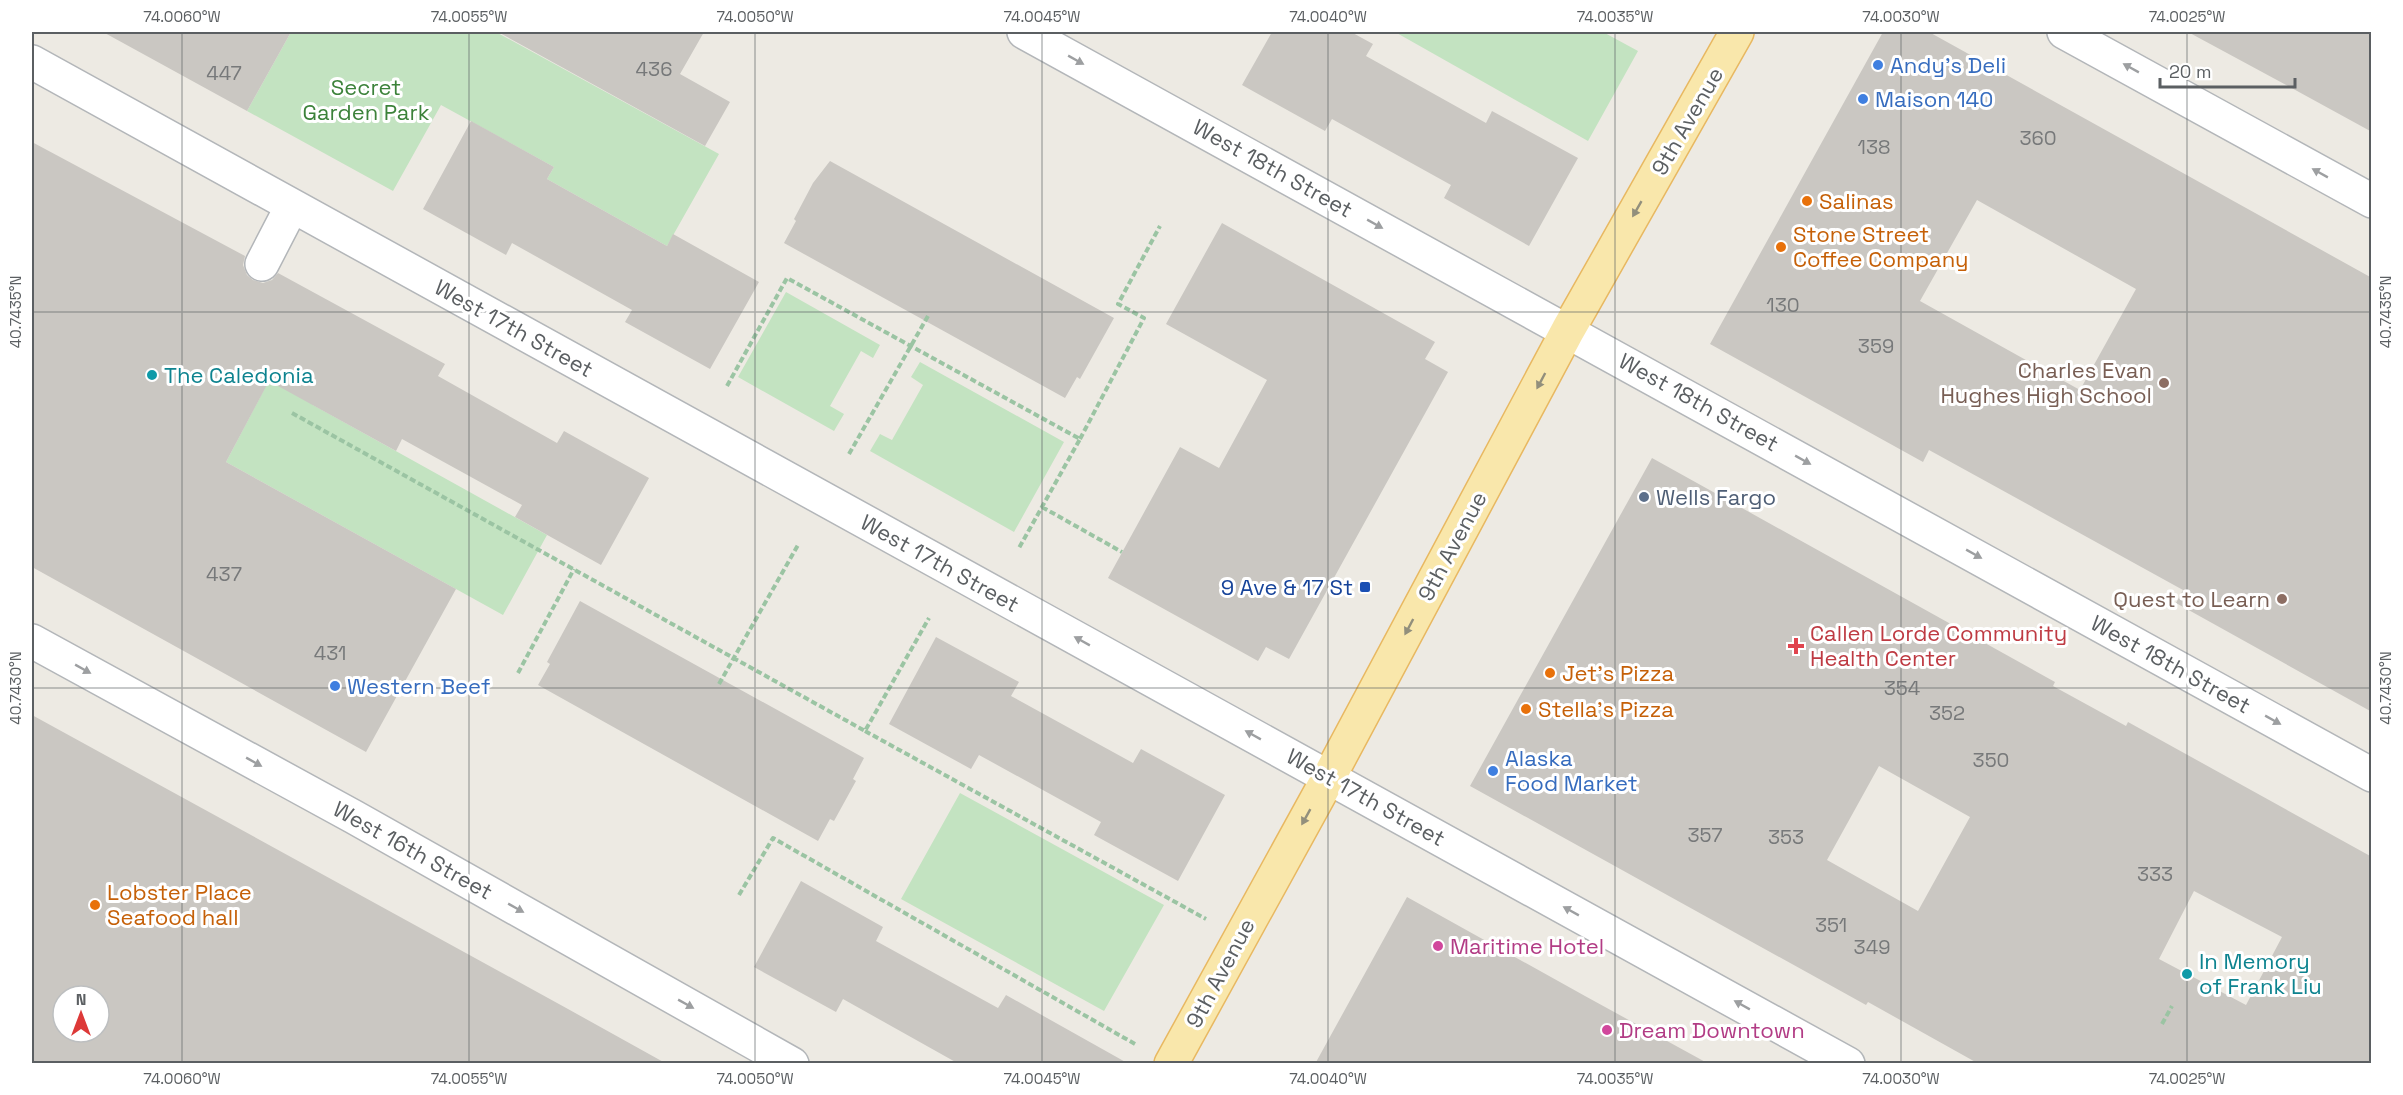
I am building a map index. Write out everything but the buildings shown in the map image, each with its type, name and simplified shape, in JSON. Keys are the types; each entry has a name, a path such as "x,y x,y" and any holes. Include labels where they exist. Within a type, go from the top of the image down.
{"main road":[{"name":"9th Avenue","path":"1171,1064 1329,777 1568,330 1737,32"}],"street":[{"name":"West 18th Street","path":"1024,32 2372,775"},
{"path":"2064,32 2372,201"},
{"name":"West 17th Street","path":"32,62 1848,1064"},
{"path":"262,264 292,206"},
{"name":"West 16th Street","path":"32,640 354,817 792,1064"}],"path":[{"path":"1019,548 1144,318 1118,304 1160,226"},
{"path":"727,386 787,278 1080,439"},
{"path":"849,454 928,316"},
{"path":"292,413 1239,937"},
{"path":"1042,507 1122,552"},
{"path":"719,684 798,545"},
{"path":"518,673 574,569"},
{"path":"865,731 929,618"},
{"path":"739,895 773,838 1143,1048"},
{"path":"2162,1024 2172,1006"}],"green space":[{"name":"Secret Garden Park","path":"291,32 496,32 719,154 667,246 547,179 554,167 441,105 393,191 247,111"},
{"path":"1395,32 1603,32 1638,51 1588,141"},
{"path":"786,292 880,345 873,358 861,351 830,406 844,414 834,431 738,377"},
{"path":"295,331 313,405 547,535 503,615 226,462"},
{"path":"920,362 1064,442 1014,532 870,451 880,434 892,440 923,385 911,377"},
{"path":"960,793 1164,905 1104,1011 901,899"}],"place":[{"name":"Andy's Deli","path":"1878,65"},
{"name":"Maison 140","path":"1863,99"},
{"name":"Salinas","path":"1807,201"},
{"name":"Stone Street Coffee Company","path":"1781,247"},
{"name":"The Caledonia","path":"152,375"},
{"name":"Charles Evan Hughes High School","path":"2164,383"},
{"name":"Wells Fargo","path":"1644,497"},
{"name":"9 Ave & 17 St","path":"1365,587"},
{"name":"Quest to Learn","path":"2282,599"},
{"name":"Callen Lorde Community Health Center","path":"1796,646"},
{"name":"Jet's Pizza","path":"1550,673"},
{"name":"Western Beef","path":"335,686"},
{"name":"Stella’s Pizza","path":"1526,709"},
{"name":"Alaska Food Market","path":"1493,771"},
{"name":"Lobster Place Seafood hall","path":"95,905"},
{"name":"Maritime Hotel","path":"1438,946"},
{"name":"In Memory of Frank Liu","path":"2187,974"},
{"name":"Dream Downtown","path":"1607,1030"}]}
